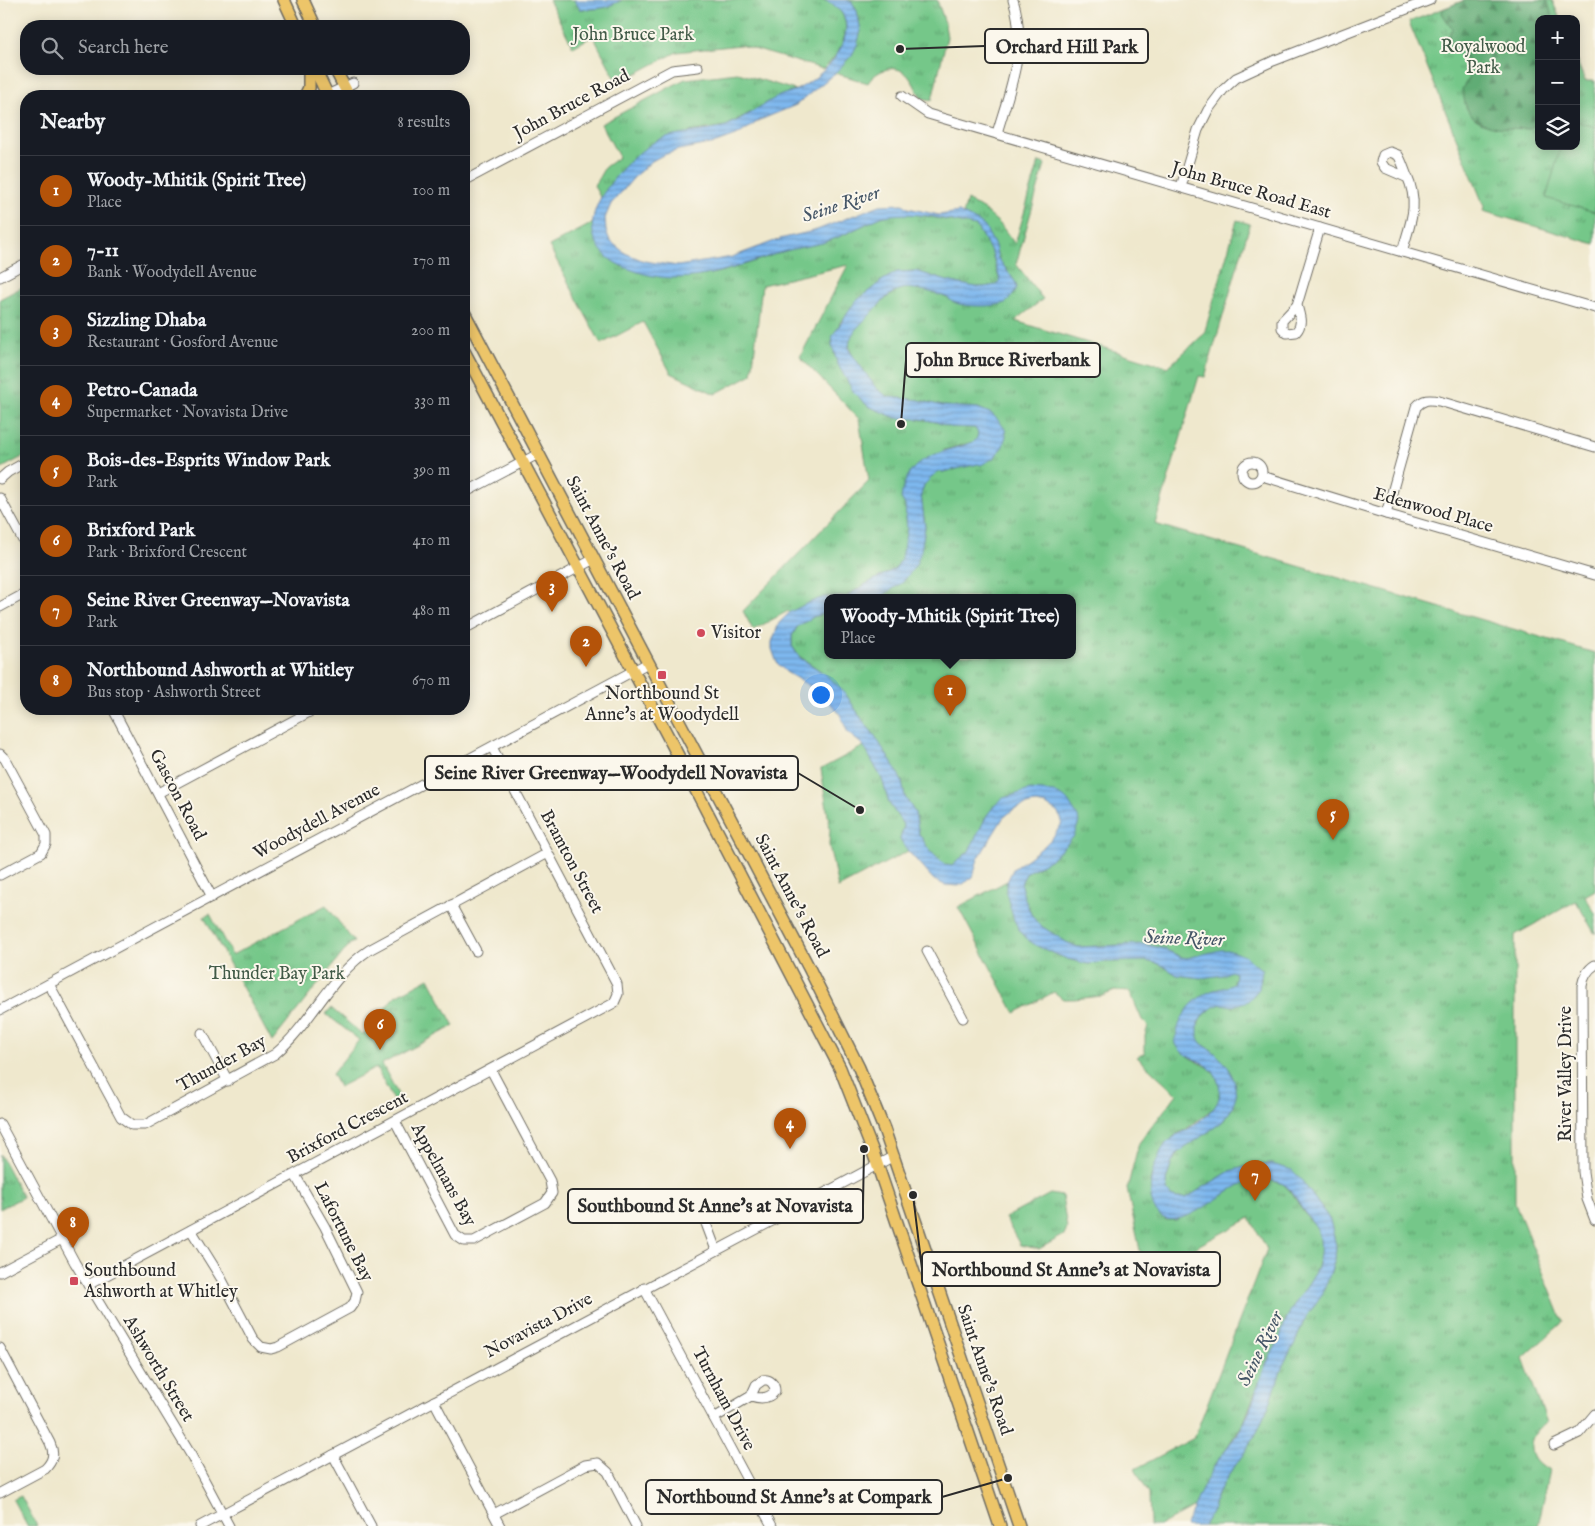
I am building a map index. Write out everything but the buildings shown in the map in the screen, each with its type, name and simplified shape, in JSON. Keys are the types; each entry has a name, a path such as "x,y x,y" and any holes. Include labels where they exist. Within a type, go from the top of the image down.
{"main road":[{"path":"284,0 293,20"},
{"path":"303,0 312,20"},
{"path":"308,90 309,75"},
{"path":"318,75 324,90"},
{"path":"338,75 345,90"},
{"name":"Saint Anne's Road","path":"470,324 837,1023 876,1107 1019,1526"},
{"name":"Saint Anne's Road","path":"470,365 824,1036 849,1090 878,1164 1000,1526"},
{"path":"520,459 536,451"},
{"path":"899,1229 919,1233"}],"street":[{"path":"997,133 1016,68 1019,28 1013,0"},
{"path":"1181,187 1198,130 1208,110 1223,90 1236,78 1416,3 1430,0"},
{"name":"John Bruce Road","path":"470,178 672,70 698,66"},
{"name":"John Bruce Road East","path":"902,96 928,114 1595,308"},
{"path":"1402,252 1414,209 1413,190 1408,178"},
{"path":"1297,305 1320,228"},
{"path":"0,277 20,266"},
{"path":"470,354 483,349"},
{"path":"1386,514 1416,407 1421,401 1430,399 1440,401 1595,447"},
{"path":"470,489 520,459"},
{"path":"0,479 20,465"},
{"name":"Edenwood Place","path":"1262,476 1595,575"},
{"path":"0,498 20,535"},
{"path":"470,626 594,559"},
{"path":"0,607 20,596"},
{"name":"Woodydell Avenue","path":"0,1010 648,663"},
{"name":"Gascon Road","path":"116,715 212,896"},
{"path":"158,793 304,715"},
{"name":"Bramton Street","path":"492,747 617,984 618,994"},
{"path":"0,754 5,759 46,835 46,844 41,853 0,875"},
{"name":"Thunder Bay","path":"49,984 117,1111 128,1124 136,1126 145,1125 269,1059 287,1043 349,966 360,956 548,854"},
{"path":"451,905 476,951"},
{"path":"927,951 963,1018"},
{"name":"River Valley Drive","path":"1594,1216 1585,1187 1583,1172 1582,986 1583,978 1591,967 1595,965"},
{"name":"Brixford Crescent","path":"88,1285 610,1006 618,994"},
{"path":"202,1033 228,1081"},
{"name":"Appelmans Bay","path":"395,1121 455,1235 464,1241 474,1241 546,1203 552,1193 550,1181 491,1070"},
{"name":"Ashworth Street","path":"0,1124 88,1285 193,1458 228,1526"},
{"name":"Novavista Drive","path":"200,1526 894,1156"},
{"name":"Lafortune Bay","path":"191,1230 253,1339 261,1347 271,1349 278,1347 350,1308 355,1301 357,1292 325,1226 295,1175"},
{"path":"1585,1187 1595,1186"},
{"path":"696,1197 716,1250"},
{"path":"0,1272 62,1239"},
{"name":"Turnham Drive","path":"644,1288 772,1526"},
{"path":"0,1348 50,1443 53,1456 50,1464 45,1469 0,1493"},
{"path":"714,1418 751,1396"},
{"path":"434,1401 500,1526"},
{"path":"1554,1445 1579,1434 1595,1414"},
{"path":"333,1455 371,1526"},
{"path":"494,1514 585,1465 598,1464 608,1472 636,1526"}],"green space":[{"name":"John Bruce Park","path":"549,0 574,0 580,9 593,9 602,8 622,0 824,0 835,6 842,14 845,23 845,33 838,52 823,69 740,45 677,52 618,83 593,36 573,47"},
{"path":"846,0 937,0 944,20 947,37 932,100 921,98 909,77 899,70 887,69 882,71 868,83 835,73 853,50 859,35 860,26 855,6"},
{"name":"Royalwood Park","path":"1465,0 1552,0 1558,15 1535,15 1535,150 1580,150 1580,69 1585,81 1595,81 1595,244 1483,211 1484,206 1409,22"},
{"path":"1465,0 1547,0 1552,15 1535,15 1535,125 1530,129 1495,127 1472,116 1465,104 1462,89 1471,74 1466,59 1447,40 1452,29 1442,13 1443,9"},
{"path":"738,73 795,90 778,97 726,126 689,132 607,189 601,199 594,186 605,167 619,157 601,124 685,79"},
{"path":"1580,122 1595,127 1595,212 1546,198 1560,150 1580,150"},
{"path":"1039,162 1045,164 1016,264 1043,299 1015,321 1168,367 1204,334 1237,220 1250,224 1205,377 1199,376 1155,524 1595,653 1595,890 1585,896 1595,913 1595,934 1576,901 1515,935 1515,1203 1563,1322 1523,1358 1547,1423 1534,1435 1531,1448 1532,1455 1536,1461 1550,1470 1538,1526 1203,1526 1213,1508 1217,1494 1253,1440 1270,1403 1283,1365 1296,1341 1303,1322 1331,1272 1335,1259 1336,1246 1330,1220 1300,1178 1272,1164 1252,1165 1230,1171 1186,1198 1176,1198 1167,1191 1166,1181 1172,1162 1182,1149 1222,1122 1234,1106 1215,1054 1198,1039 1199,1022 1206,1012 1216,1005 1233,1006 1262,978 1198,956 1181,957 1164,949 1145,944 1078,947 1066,942 1038,924 1031,914 1024,897 1021,886 1022,881 1027,872 1038,867 1067,844 1064,797 994,806 969,851 952,866 945,865 930,851 919,834 915,813 905,797 902,782 875,736 845,693 825,674 799,656 792,646 792,636 797,627 813,617 824,613 824,659 1076,659 1076,594 886,594 921,551 925,527 921,495 924,485 938,471 943,472 978,464 994,458 1003,446 992,414 978,408 942,406 919,400 888,397 876,388 853,356 850,345 852,334 882,302 900,289 913,288 929,292 956,303 1016,283 998,258 995,246 980,223 963,214 967,200 984,210 1000,224 1015,244"},
{"path":"891,214 916,214 976,226 992,253 1000,282 996,285 975,287 947,281 916,271 897,272 883,280 855,302 840,322 834,354 854,393 868,406 896,418 921,419 951,427 975,428 978,433 977,438 973,442 944,450 901,498 905,505 907,529 901,560 895,569 850,594 824,594 824,597 790,613 788,611 753,630 743,611 869,481 859,419 800,357 848,265 762,285 752,374 715,394 671,373 643,322 601,344 549,246 593,223 597,240 604,252 609,258 622,266 650,275 688,277 725,271 781,252 822,243"},
{"path":"20,288 20,458 0,469 0,299"},
{"path":"864,746 882,779 889,803 904,826 900,839 908,851 838,888 829,845 830,829 821,769"},
{"path":"1007,881 1006,884 1037,946 1067,959 1088,964 1146,961 1160,964 1177,975 1201,978 1223,975 1231,970 1235,973 1234,983 1229,987 1214,990 1175,1040 1180,1050 1190,1058 1208,1067 1215,1075 1221,1088 1218,1103 1215,1107 1174,1136 1151,1176 1151,1197 1166,1220 1176,1220 1243,1183 1263,1180 1273,1181 1283,1184 1291,1192 1320,1234 1321,1251 1315,1273 1286,1319 1279,1341 1267,1361 1244,1422 1214,1466 1194,1507 1159,1526 1150,1526 1149,1494 1135,1469 1194,1438 1267,1249 1250,1218 1145,1274 1127,1189 1139,1143 1177,1094 1137,1057 1145,1053 1145,1036 1148,1026 1142,1020 1130,992 1115,991 1102,996 1063,999 1054,992 1015,1013 958,907"},
{"name":"Thunder Bay Park","path":"326,905 354,942 350,944 272,1042 204,917 210,914 232,955"},
{"path":"429,978 454,1026 382,1064 402,1102 396,1105 376,1068 339,1087 332,1074 359,1040 326,1014 331,1008 363,1035 394,997"},
{"path":"0,1154 23,1197 0,1209"},
{"path":"1050,1194 1062,1196 1067,1228 1064,1235 1039,1249 1020,1245 1005,1218"},
{"path":"21,1496 37,1526 27,1526 13,1500"}],"water":[{"path":"574,0 622,0 602,8 580,9"},
{"path":"824,0 846,0 852,2 857,11 861,31 852,55 835,73 796,105 760,120 738,135 716,143 678,150 652,161 637,174 611,204 605,218 606,231 610,241 625,253 644,261 678,266 732,257 780,239 817,230 880,205 903,204 908,208 939,215 959,212 985,227 995,246 998,258 1016,283 1017,288 1007,302 995,305 966,305 955,303 946,297 929,292 908,288 898,290 881,302 857,328 850,340 849,350 876,388 888,397 919,400 942,406 978,408 992,414 999,421 1005,429 1006,436 1003,446 994,458 981,465 978,464 943,472 938,471 924,485 921,495 925,527 921,551 916,565 903,582 885,594 851,594 895,569 901,560 907,529 905,505 901,498 910,472 927,458 973,442 977,438 978,433 975,428 950,427 921,419 896,418 868,406 854,393 837,363 832,344 833,335 855,302 883,280 897,272 916,271 947,281 975,287 996,285 1000,280 992,253 976,226 929,216 905,214 881,217 822,243 787,251 726,270 689,277 671,278 652,276 615,263 601,250 594,236 593,229 596,208 603,194 626,164 648,146 673,135 726,126 779,96 795,91 824,70 837,55 845,37 846,22 839,10"},
{"path":"824,597 824,613 813,617 797,627 792,636 792,646 799,657 825,674 845,693 897,771 902,782 905,797 915,813 919,834 930,851 945,865 952,866 969,851 987,815 1003,798 1030,790 1054,792 1068,801 1079,822 1074,836 1067,844 1050,860 1027,872 1022,881 1021,886 1024,897 1031,914 1038,924 1066,942 1078,947 1145,944 1187,958 1220,950 1228,950 1245,956 1262,970 1259,989 1248,1001 1233,1006 1222,1004 1215,1006 1204,1014 1198,1023 1198,1038 1201,1043 1214,1052 1227,1065 1234,1080 1236,1096 1231,1110 1222,1122 1178,1153 1172,1162 1166,1181 1167,1191 1176,1198 1186,1198 1230,1171 1252,1165 1272,1164 1292,1170 1300,1178 1330,1220 1336,1246 1335,1259 1324,1291 1303,1322 1296,1341 1283,1365 1270,1403 1253,1440 1217,1494 1213,1508 1203,1526 1185,1526 1211,1472 1244,1423 1265,1368 1292,1308 1315,1272 1320,1252 1320,1239 1315,1226 1291,1191 1278,1182 1257,1180 1246,1182 1182,1218 1170,1219 1160,1216 1153,1205 1151,1191 1152,1176 1163,1147 1208,1114 1215,1106 1220,1092 1218,1081 1208,1066 1182,1052 1176,1045 1175,1039 1181,1019 1199,998 1211,991 1234,983 1235,973 1231,971 1223,975 1201,978 1177,975 1160,964 1146,961 1088,964 1067,959 1028,940 1014,920 1006,893 1006,884 1013,869 1043,847 1061,825 1062,820 1057,812 1046,805 1030,804 1014,809 1003,818 978,859 973,877 963,884 958,886 945,885 934,880 908,851 900,839 904,826 889,803 882,779 863,745 848,733 840,714 820,692 786,672 777,663 772,649 772,642 779,623 790,612"}],"place":[{"name":"Orchard Hill Park","path":"900,49"},
{"name":"John Bruce Riverbank","path":"901,424"},
{"name":"Sizzling Dhaba","path":"552,612"},
{"name":"Visitor","path":"701,633"},
{"name":"7-11","path":"586,667"},
{"name":"Northbound St Anne's at Woodydell","path":"662,675"},
{"name":"Woody-Mhitik (Spirit Tree)","path":"950,716"},
{"name":"Seine River Greenway—Woodydell Novavista","path":"860,810"},
{"name":"Bois-des-Esprits Window Park","path":"1333,840"},
{"name":"Brixford Park","path":"380,1050"},
{"name":"Petro-Canada","path":"790,1149"},
{"name":"Southbound St Anne's at Novavista","path":"864,1149"},
{"name":"Northbound St Anne's at Novavista","path":"913,1195"},
{"name":"Seine River Greenway—Novavista","path":"1255,1201"},
{"name":"Northbound Ashworth at Whitley","path":"73,1248"},
{"name":"Southbound Ashworth at Whitley","path":"74,1281"},
{"name":"Northbound St Anne's at Compark","path":"1008,1478"}],"water label":[{"name":"Seine River","path":"841,205"},
{"name":"Seine River","path":"1184,939"},
{"name":"Seine River","path":"1261,1349"}]}
